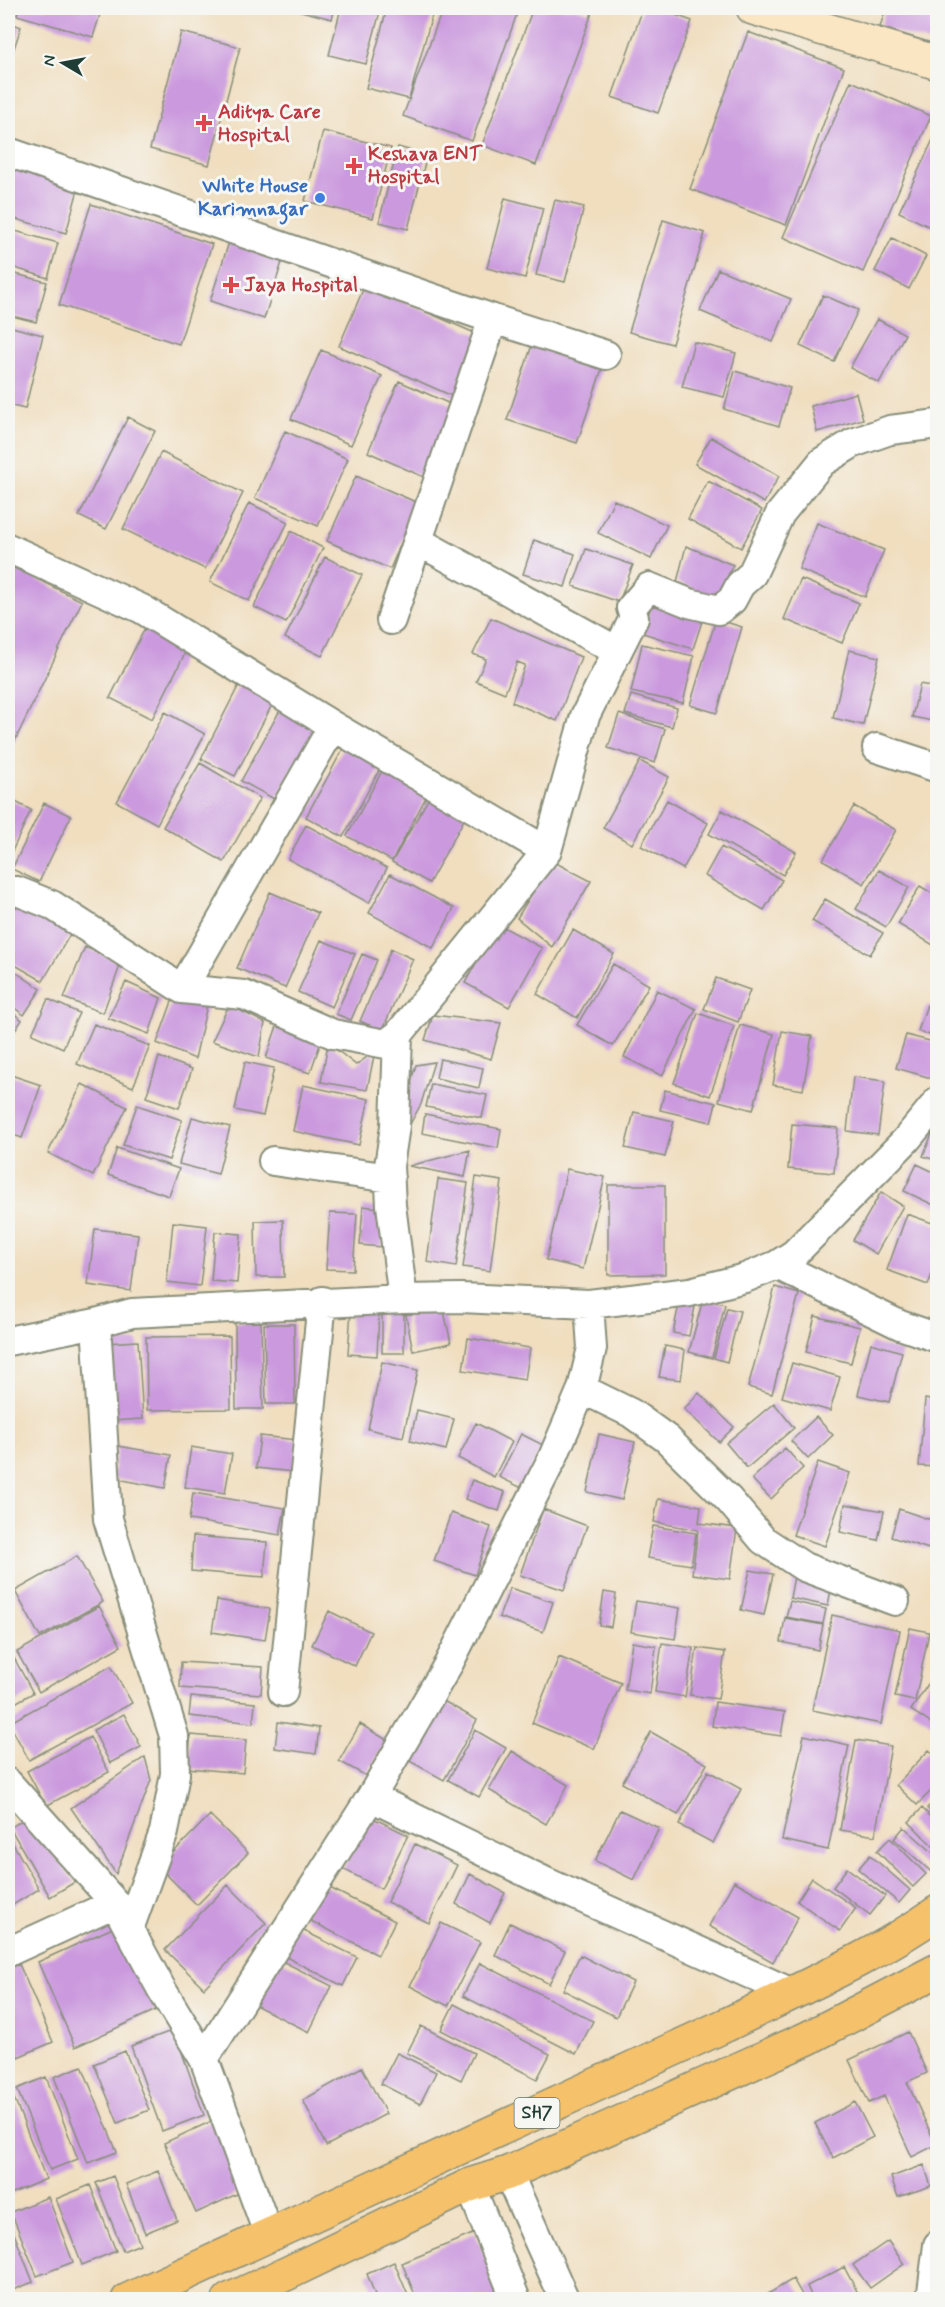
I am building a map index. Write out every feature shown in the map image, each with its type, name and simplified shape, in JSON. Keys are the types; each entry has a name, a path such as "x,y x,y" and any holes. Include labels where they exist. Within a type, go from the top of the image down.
{"main road":[{"name":"SH7","path":"128,2300 792,1993 911,1931 938,1912"},
{"name":"SH7","path":"229,2300 470,2185 508,2173 808,2038 938,1970"}],"street":[{"path":"763,9 938,63"},
{"path":"8,152 492,319 606,355"},
{"path":"391,620 492,319"},
{"path":"8,891 17,891 52,906 182,989 244,995 333,1034 386,1044 398,1035 547,851 585,716 634,618 632,608 649,587 689,603 718,610 732,600 740,585 752,574 780,514 822,462 853,443 890,430 938,424"},
{"path":"418,541 617,651"},
{"path":"8,548 142,609 333,726 547,851"},
{"path":"182,989 333,726"},
{"path":"877,747 938,768"},
{"path":"398,1035 395,1115 389,1166 391,1205 403,1299"},
{"path":"8,1341 96,1323 132,1312 322,1301 403,1299 461,1298 589,1304 690,1292 745,1278 777,1265 794,1254 906,1140 938,1101"},
{"path":"273,1161 390,1178"},
{"path":"777,1265 900,1325 938,1338"},
{"path":"283,1692 322,1301"},
{"path":"204,2059 371,1797 449,1663 553,1457 582,1389 592,1348 589,1304"},
{"path":"96,1323 108,1519 174,1736 175,1774 164,1832 129,1929"},
{"path":"582,1389 631,1413 667,1439 729,1500 763,1540 804,1568 895,1601"},
{"path":"8,1782 115,1903 162,1990 204,2059 269,2236"},
{"path":"371,1797 546,1882 792,1993"},
{"path":"8,1952 115,1903"},
{"path":"508,2173 565,2300"},
{"path":"470,2185 516,2300"},
{"path":"931,2300 938,2245"}],"building":[{"path":"19,8 102,8 93,37 17,15"},
{"path":"290,8 335,8 332,19"},
{"path":"341,8 381,8 366,64 329,55"},
{"path":"387,8 434,8 409,99 366,88"},
{"path":"443,8 519,8 472,141 403,116"},
{"path":"533,8 576,8 592,13 536,165 482,145"},
{"path":"643,8 656,8 692,21 658,113 612,97"},
{"path":"886,8 938,8 938,45 880,27"},
{"path":"8,22 21,27 8,67"},
{"path":"181,32 240,47 209,165 150,149"},
{"path":"748,32 844,68 786,225 690,189"},
{"path":"851,81 931,116 863,272 783,237"},
{"path":"938,129 938,217 932,228 899,212"},
{"path":"323,131 391,148 373,218 305,201"},
{"path":"398,147 427,155 408,229 379,222"},
{"path":"8,159 81,179 66,233 8,217"},
{"path":"505,198 543,208 525,278 487,268"},
{"path":"555,200 584,207 565,282 536,275"},
{"path":"91,204 212,244 179,344 59,305"},
{"path":"663,220 705,233 672,344 629,332"},
{"path":"8,229 58,243 48,278 8,266"},
{"path":"892,238 926,256 909,289 875,271"},
{"path":"229,242 283,259 264,319 210,301"},
{"path":"718,269 791,299 773,342 700,311"},
{"path":"8,272 47,282 36,322 8,315"},
{"path":"365,285 486,338 459,399 339,346"},
{"path":"823,295 858,310 834,362 800,346"},
{"path":"877,319 905,334 879,383 850,368"},
{"path":"8,326 43,335 25,409 8,405"},
{"path":"694,342 736,353 724,397 682,387"},
{"path":"532,345 602,369 577,443 507,420"},
{"path":"321,350 382,376 351,445 291,419"},
{"path":"735,371 790,388 779,426 724,409"},
{"path":"399,381 459,408 428,479 368,452"},
{"path":"856,393 863,419 817,432 811,406"},
{"path":"128,417 155,431 106,529 79,516"},
{"path":"285,431 348,459 318,526 255,498"},
{"path":"711,437 779,476 764,503 695,464"},
{"path":"161,452 243,493 205,569 123,529"},
{"path":"356,476 418,503 390,569 327,541"},
{"path":"708,481 762,510 741,548 688,519"},
{"path":"614,500 667,525 651,559 598,533"},
{"path":"249,503 288,522 249,601 210,582"},
{"path":"817,523 884,550 865,597 799,569"},
{"path":"291,531 323,548 286,623 254,607"},
{"path":"534,540 575,554 565,587 523,574"},
{"path":"686,546 733,565 717,598 677,582"},
{"path":"586,549 633,565 619,602 573,586"},
{"path":"325,557 362,575 322,656 285,638"},
{"path":"8,565 82,601 11,749 8,747"},
{"path":"801,579 859,603 842,643 784,619"},
{"path":"653,599 704,615 693,649 643,633"},
{"path":"491,618 581,657 557,721 512,702 525,665 517,662 505,693 476,681 486,659 473,654"},
{"path":"716,619 742,627 717,713 690,705"},
{"path":"146,626 188,647 152,719 110,698"},
{"path":"642,644 694,656 683,703 631,692"},
{"path":"849,650 879,657 863,725 833,718"},
{"path":"241,681 275,699 235,776 201,759"},
{"path":"920,684 938,688 938,722 912,717"},
{"path":"631,695 677,708 672,727 625,714"},
{"path":"284,703 318,722 276,800 241,781"},
{"path":"165,712 205,734 157,824 117,802"},
{"path":"619,714 665,729 655,763 608,748"},
{"path":"345,745 382,765 343,837 306,817"},
{"path":"640,761 669,777 632,844 603,828"},
{"path":"200,763 260,798 224,862 163,827"},
{"path":"382,771 427,795 392,861 347,836"},
{"path":"430,796 466,816 429,883 392,862"},
{"path":"8,798 31,810 8,860"},
{"path":"667,800 708,823 683,869 641,846"},
{"path":"44,803 71,816 39,882 12,869"},
{"path":"854,806 896,830 864,884 823,860"},
{"path":"722,810 796,852 783,875 709,834"},
{"path":"306,825 387,868 369,903 288,859"},
{"path":"721,847 782,880 764,910 705,876"},
{"path":"552,861 591,881 552,947 517,918"},
{"path":"879,870 909,887 886,927 856,909"},
{"path":"390,874 454,908 433,948 369,913"},
{"path":"920,886 938,897 938,948 898,924"},
{"path":"270,892 318,913 285,988 237,968"},
{"path":"18,897 73,929 43,981 8,961 8,916"},
{"path":"825,899 883,933 870,955 812,921"},
{"path":"498,924 542,948 509,1007 465,983"},
{"path":"573,930 614,954 577,1018 537,994"},
{"path":"321,940 355,954 332,1007 298,992"},
{"path":"85,947 121,963 103,1013 64,998"},
{"path":"391,949 413,959 382,1031 360,1021"},
{"path":"362,954 377,960 351,1020 336,1014"},
{"path":"613,964 649,985 613,1046 577,1025"},
{"path":"8,967 41,989 24,1015 8,1003"},
{"path":"716,978 750,990 738,1022 704,1009"},
{"path":"126,982 161,998 149,1034 108,1018"},
{"path":"657,990 696,1009 662,1076 624,1057"},
{"path":"174,996 207,1005 195,1059 157,1043"},
{"path":"48,999 79,1013 63,1048 32,1034"},
{"path":"229,1005 265,1023 259,1057 212,1041"},
{"path":"927,1005 938,1009 938,1038 918,1031"},
{"path":"8,1009 22,1020 8,1041"},
{"path":"698,1013 734,1026 710,1096 674,1083"},
{"path":"433,1015 501,1023 491,1059 425,1040"},
{"path":"278,1023 322,1039 310,1073 266,1058"},
{"path":"94,1024 150,1046 133,1087 77,1064"},
{"path":"740,1025 774,1034 753,1110 719,1101"},
{"path":"782,1031 812,1036 803,1090 773,1085"},
{"path":"906,1035 938,1043 938,1080 896,1068"},
{"path":"328,1043 356,1065 375,1051 367,1090 321,1082"},
{"path":"159,1057 192,1069 179,1108 146,1097"},
{"path":"440,1059 483,1068 479,1088 436,1078"},
{"path":"245,1062 274,1068 263,1116 235,1110"},
{"path":"434,1062 421,1104 403,1137 406,1097 416,1065"},
{"path":"8,1074 41,1085 22,1138 8,1133"},
{"path":"853,1077 885,1081 878,1135 847,1131"},
{"path":"82,1084 127,1107 93,1176 48,1153"},
{"path":"431,1084 487,1095 482,1118 426,1107"},
{"path":"303,1085 369,1099 359,1145 293,1131"},
{"path":"665,1090 716,1103 711,1122 660,1110"},
{"path":"137,1105 182,1120 169,1160 123,1145"},
{"path":"634,1112 674,1121 665,1157 625,1148"},
{"path":"425,1114 501,1129 498,1148 422,1133"},
{"path":"192,1117 230,1127 218,1174 179,1164"},
{"path":"792,1124 838,1128 834,1173 788,1169"},
{"path":"935,1127 938,1128 938,1161 923,1156"},
{"path":"117,1148 179,1169 169,1196 108,1175"},
{"path":"470,1150 465,1177 409,1166"},
{"path":"917,1164 938,1174 938,1207 904,1191"},
{"path":"567,1169 605,1177 583,1269 546,1260"},
{"path":"476,1177 502,1181 490,1271 463,1267"},
{"path":"438,1179 468,1183 456,1267 427,1262"},
{"path":"608,1185 665,1185 665,1274 608,1275"},
{"path":"881,1192 903,1206 876,1254 853,1240"},
{"path":"363,1206 386,1209 382,1247 360,1245"},
{"path":"330,1213 357,1214 353,1270 326,1269"},
{"path":"907,1214 938,1225 938,1258 928,1285 887,1270"},
{"path":"283,1220 284,1277 256,1277 255,1221"},
{"path":"173,1222 207,1226 200,1286 167,1282"},
{"path":"95,1229 138,1234 131,1291 88,1285"},
{"path":"215,1232 241,1234 237,1283 211,1281"},
{"path":"775,1287 799,1294 772,1394 748,1387"},
{"path":"680,1299 696,1302 689,1336 673,1333"},
{"path":"703,1299 725,1304 712,1358 689,1352"},
{"path":"442,1302 451,1343 413,1351 405,1310"},
{"path":"382,1306 404,1306 404,1353 382,1353"},
{"path":"727,1308 740,1311 727,1362 714,1358"},
{"path":"351,1310 379,1311 377,1356 348,1354"},
{"path":"815,1316 860,1327 851,1363 806,1352"},
{"path":"235,1322 261,1322 263,1409 236,1409"},
{"path":"264,1324 294,1324 295,1404 266,1404"},
{"path":"230,1336 231,1409 147,1410 146,1337"},
{"path":"468,1338 530,1348 525,1380 463,1370"},
{"path":"138,1341 143,1419 111,1421 106,1343"},
{"path":"871,1343 902,1352 889,1402 858,1395"},
{"path":"665,1346 685,1350 681,1380 659,1377"},
{"path":"382,1362 418,1370 403,1437 368,1429"},
{"path":"792,1363 840,1377 830,1411 782,1397"},
{"path":"699,1393 734,1427 719,1442 684,1409"},
{"path":"925,1399 938,1401 938,1467 919,1466"},
{"path":"774,1403 794,1428 747,1468 726,1443"},
{"path":"417,1410 454,1419 446,1450 410,1441"},
{"path":"816,1417 833,1435 808,1459 791,1441"},
{"path":"476,1423 512,1442 494,1477 458,1458"},
{"path":"521,1434 543,1445 522,1488 499,1477"},
{"path":"599,1434 635,1442 622,1500 587,1492"},
{"path":"260,1436 297,1440 294,1472 256,1468"},
{"path":"118,1446 171,1455 165,1488 112,1478"},
{"path":"191,1447 232,1454 225,1493 185,1487"},
{"path":"785,1448 803,1468 771,1499 752,1479"},
{"path":"818,1462 850,1473 825,1546 793,1535"},
{"path":"472,1480 505,1492 499,1511 465,1499"},
{"path":"193,1493 285,1508 280,1535 189,1520"},
{"path":"658,1499 701,1506 699,1523 737,1528 730,1579 692,1574 698,1530 654,1522"},
{"path":"845,1504 884,1511 878,1540 840,1532"},
{"path":"543,1509 587,1526 564,1590 520,1575"},
{"path":"899,1509 937,1522 929,1549 891,1537"},
{"path":"451,1513 491,1527 475,1575 434,1561"},
{"path":"653,1526 696,1533 691,1565 647,1558"},
{"path":"193,1536 267,1542 264,1577 191,1571"},
{"path":"77,1556 103,1602 40,1637 15,1591"},
{"path":"750,1570 773,1574 764,1615 741,1610"},
{"path":"794,1576 832,1583 828,1606 790,1598"},
{"path":"510,1588 553,1602 543,1632 499,1617"},
{"path":"604,1592 616,1594 611,1627 599,1625"},
{"path":"217,1600 270,1609 265,1640 212,1632"},
{"path":"636,1601 680,1608 675,1639 631,1632"},
{"path":"790,1601 826,1609 823,1624 786,1617"},
{"path":"99,1606 121,1646 39,1692 17,1652"},
{"path":"329,1611 371,1632 355,1666 312,1645"},
{"path":"832,1615 900,1630 881,1724 812,1710"},
{"path":"785,1618 823,1625 818,1650 781,1642"},
{"path":"910,1628 929,1632 915,1701 895,1697"},
{"path":"632,1642 656,1646 650,1694 625,1690"},
{"path":"662,1643 693,1648 685,1697 655,1692"},
{"path":"697,1648 725,1652 718,1699 690,1695"},
{"path":"12,1654 33,1693 8,1707 8,1657"},
{"path":"559,1657 621,1683 594,1749 532,1723"},
{"path":"181,1662 263,1667 261,1694 180,1688"},
{"path":"111,1666 132,1703 29,1760 9,1723"},
{"path":"938,1669 938,1728 911,1710"},
{"path":"191,1697 255,1703 253,1723 189,1716"},
{"path":"440,1699 477,1720 444,1780 406,1759"},
{"path":"715,1702 785,1712 781,1736 712,1726"},
{"path":"124,1714 141,1747 110,1763 93,1730"},
{"path":"278,1722 319,1728 316,1754 275,1748"},
{"path":"360,1724 387,1740 366,1776 339,1761"},
{"path":"475,1730 506,1748 479,1797 448,1780"},
{"path":"651,1732 707,1764 678,1815 622,1783"},
{"path":"191,1735 246,1740 243,1773 187,1768"},
{"path":"804,1735 849,1745 828,1850 782,1840"},
{"path":"90,1737 109,1772 46,1806 27,1771"},
{"path":"856,1740 891,1746 875,1836 840,1830"},
{"path":"929,1750 938,1758 938,1784 917,1805 896,1785"},
{"path":"512,1751 568,1785 546,1824 489,1790"},
{"path":"145,1757 151,1780 116,1874 71,1808"},
{"path":"708,1771 741,1789 713,1843 679,1825"},
{"path":"938,1798 938,1819 927,1808"},
{"path":"922,1808 938,1824 938,1851 909,1822"},
{"path":"620,1810 659,1828 634,1880 595,1861"},
{"path":"210,1815 248,1853 197,1905 159,1867"},
{"path":"369,1816 408,1835 381,1889 343,1869"},
{"path":"25,1818 75,1882 50,1897 10,1828"},
{"path":"904,1827 938,1857 936,1876 894,1839"},
{"path":"8,1835 39,1889 8,1908"},
{"path":"890,1838 926,1874 913,1887 877,1851"},
{"path":"415,1844 457,1865 429,1923 387,1902"},
{"path":"870,1855 910,1890 899,1903 858,1869"},
{"path":"847,1868 885,1896 870,1915 833,1887"},
{"path":"470,1874 505,1893 490,1923 456,1904"},
{"path":"812,1878 856,1908 840,1931 797,1901"},
{"path":"734,1881 798,1917 773,1962 709,1926"},
{"path":"320,1883 395,1921 378,1955 303,1917"},
{"path":"228,1885 266,1923 204,1988 165,1950"},
{"path":"441,1923 480,1942 448,2006 410,1986"},
{"path":"510,1923 565,1951 549,1984 495,1955"},
{"path":"119,1925 156,2010 75,2047 38,1962"},
{"path":"292,1925 357,1957 343,1986 278,1953"},
{"path":"580,1955 633,1982 616,2017 563,1990"},
{"path":"274,1957 332,1986 309,2032 251,2003"},
{"path":"480,1963 593,2021 576,2054 463,1996"},
{"path":"19,1964 53,2042 18,2057 8,2032 8,1969"},
{"path":"454,2004 550,2054 537,2079 441,2030"},
{"path":"421,2026 474,2053 461,2080 407,2053"},
{"path":"174,2030 204,2115 162,2131 131,2046"},
{"path":"908,2032 927,2073 907,2082 936,2145 912,2157 884,2096 869,2103 849,2060"},
{"path":"125,2051 149,2110 118,2123 94,2064"},
{"path":"397,2053 436,2072 420,2104 381,2084"},
{"path":"82,2066 117,2152 88,2163 54,2077"},
{"path":"362,2067 386,2114 326,2146 303,2100"},
{"path":"46,2077 78,2159 50,2170 17,2089"},
{"path":"12,2093 46,2179 8,2195 8,2095"},
{"path":"855,2102 873,2137 833,2158 815,2123"},
{"path":"216,2119 248,2189 196,2213 164,2143"},
{"path":"924,2165 931,2186 898,2197 891,2177"},
{"path":"158,2171 177,2220 145,2233 126,2184"},
{"path":"113,2176 140,2244 123,2251 96,2183"},
{"path":"90,2185 116,2251 82,2265 56,2199"},
{"path":"48,2197 73,2262 37,2276 11,2212"},
{"path":"8,2218 33,2282 8,2292"},
{"path":"475,2233 504,2300 417,2300 402,2263"},
{"path":"888,2241 904,2264 870,2288 853,2265"},
{"path":"394,2262 410,2300 377,2300 367,2274"},
{"path":"844,2267 859,2295 850,2300 813,2300 807,2286"},
{"path":"793,2279 805,2300 758,2300"}],"place":[{"name":"Aditya Care Hospital","path":"204,123"},
{"name":"Keshava ENT Hospital","path":"354,166"},
{"name":"White House Karimnagar","path":"320,198"},
{"name":"Jaya Hospital","path":"231,285"}]}
